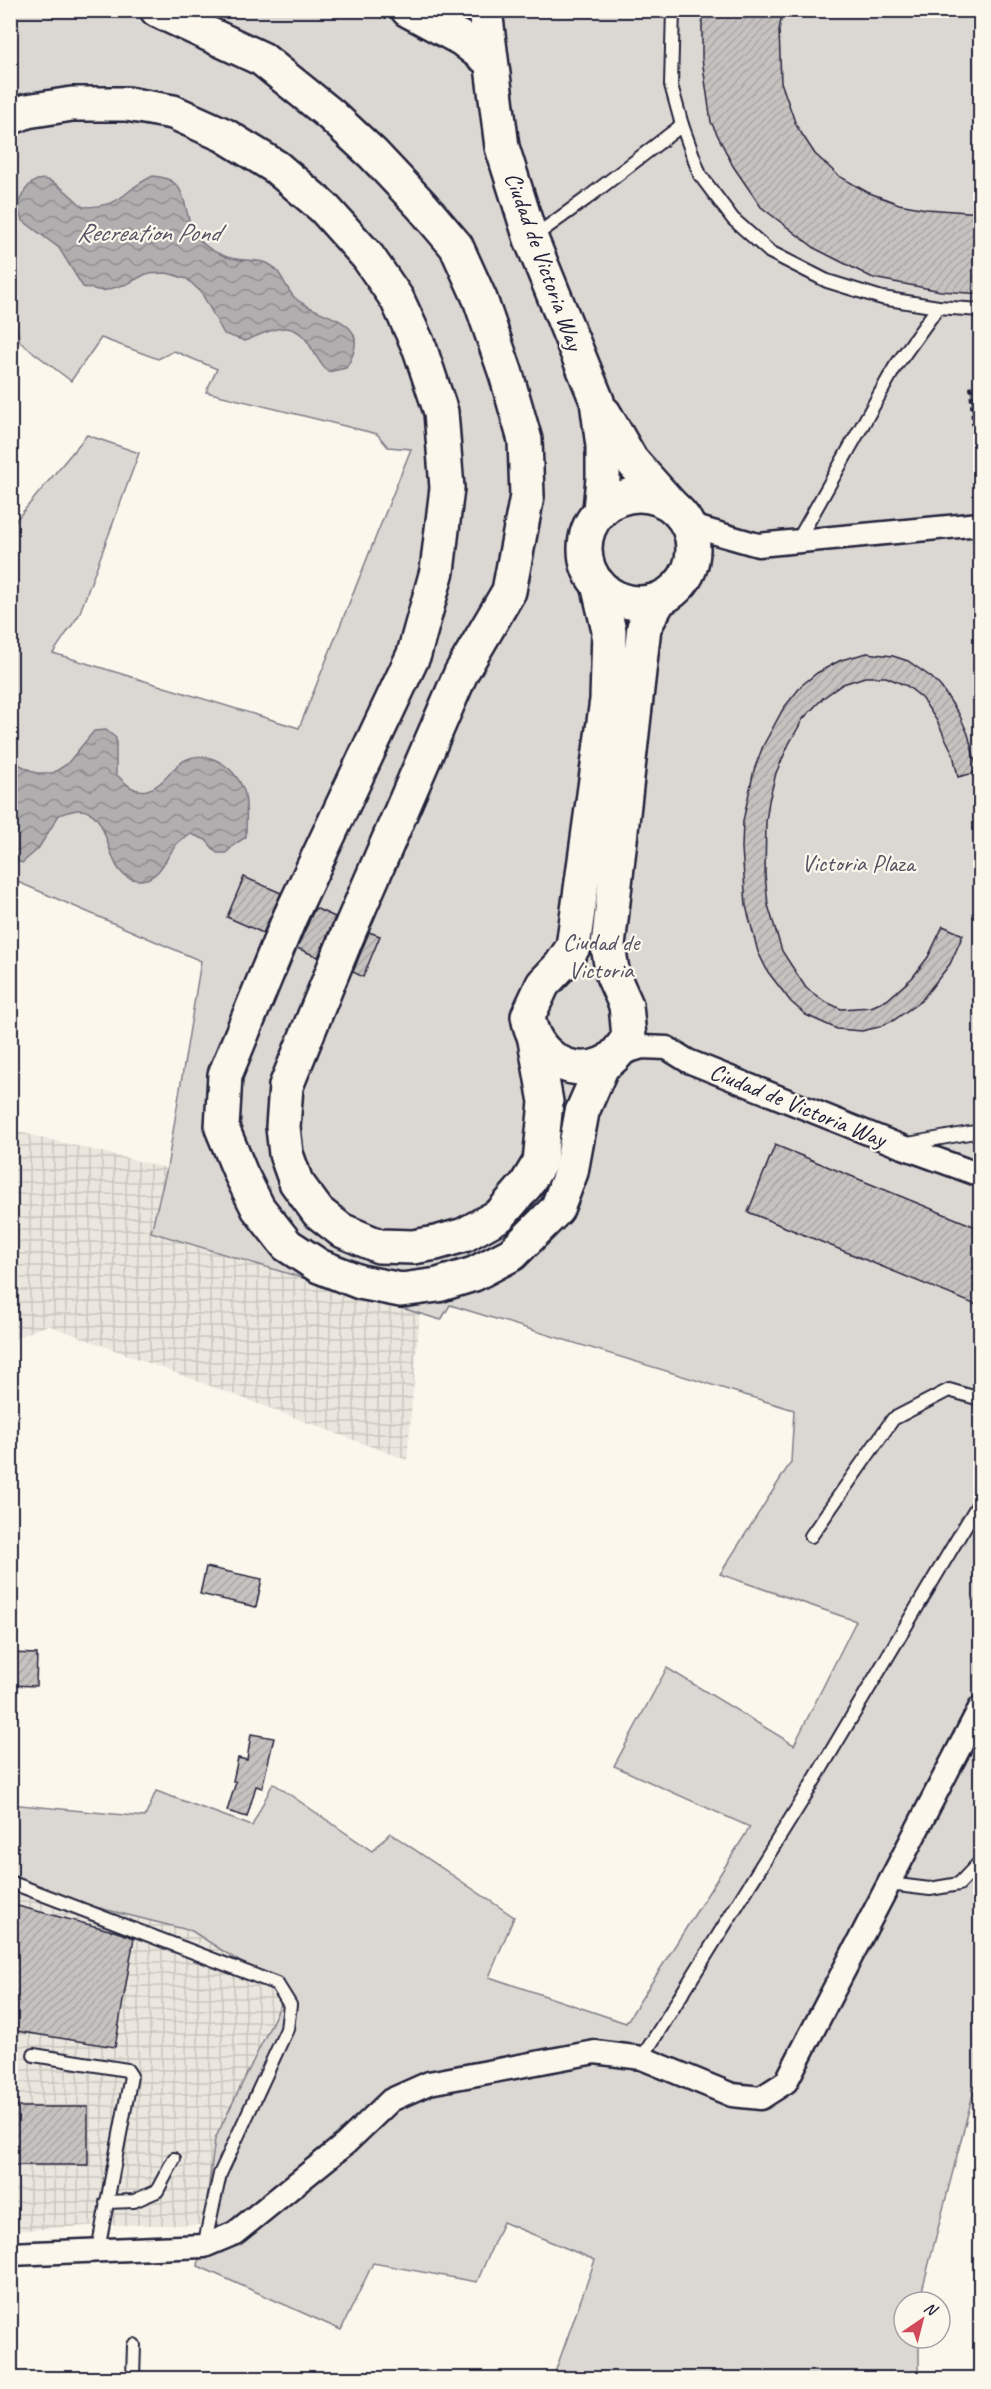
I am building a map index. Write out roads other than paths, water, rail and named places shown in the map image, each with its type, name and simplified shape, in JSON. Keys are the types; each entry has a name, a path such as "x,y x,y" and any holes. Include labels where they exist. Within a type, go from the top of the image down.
{"main road":[{"path":"157,10 262,59 330,114 373,154 422,206 456,246 480,299 506,374 525,440 527,496 509,591 461,673 348,934 286,1086 283,1127 286,1154 296,1182 318,1212 341,1230 379,1246 412,1247 464,1235 500,1215 526,1185 540,1162 546,1102 528,1016 543,984 561,965 573,947 607,700 609,631 598,584 591,573 585,548 591,523 600,510 616,499 646,495 680,515"},
{"path":"408,10 462,39 489,60"},
{"name":"Ciudad de Victoria Way","path":"478,12 489,60 502,147 531,239 597,401 603,446 600,510"},
{"path":"10,118 27,111 72,104 127,104 173,112 224,135 276,167 324,208 368,257 397,299 420,350 441,412 447,488 437,571 414,654 290,917 225,1075 222,1128 241,1174 258,1208 287,1245 319,1266 360,1282 401,1290 438,1285 474,1274 513,1254 557,1209 571,1172 582,1112 609,1059 629,1037 626,1005 613,976 608,946 644,627 659,600"},
{"path":"597,401 632,460 680,515 695,545 692,564 679,587 659,600 644,604 631,603 614,596 598,584"},
{"path":"535,1041 552,1060 564,1065 577,1068 609,1059"}],"street":[{"path":"680,515 758,545 981,524"},
{"name":"Ciudad de Victoria Way","path":"609,1059 642,1047 667,1048 688,1061 900,1146 981,1175"},
{"path":"10,2254 204,2246 235,2233 345,2144 391,2100 429,2083 595,2052 642,2058 732,2095 760,2098 786,2082 981,1708"}],"lane":[{"path":"673,10 671,85 682,125 700,175 733,219 770,252 827,281 882,298 938,307 981,310"},
{"path":"531,239 682,125"},
{"path":"797,542 895,367 938,307"},
{"path":"900,1146 981,1131"},
{"path":"811,1536 893,1419 949,1390 981,1399"},
{"path":"642,2058 803,1799 981,1501"},
{"path":"889,1884 930,1889 959,1884 981,1862"},
{"path":"10,1882 276,1984 290,2005 287,2029 220,2174 204,2246"},
{"path":"34,2055 127,2070 132,2076 98,2250"},
{"path":"106,2202 134,2201 157,2191 174,2159"},
{"path":"133,2379 135,2345"}],"water":[{"name":"Recreation Pond","path":"153,176 166,178 175,183 184,198 192,227 205,246 228,257 267,263 280,274 295,298 351,329 355,339 354,351 346,368 328,372 302,335 288,328 271,330 245,341 224,334 201,292 187,279 167,273 146,274 127,284 103,291 83,287 59,248 22,220 17,207 31,183 39,180 47,180 55,184 83,207 116,201"},
{"path":"980,383 980,443 974,441 971,387"},
{"path":"106,730 116,738 116,774 138,790 147,790 157,786 179,764 188,759 208,757 226,766 240,782 244,791 246,837 226,853 217,853 206,840 191,834 177,843 158,872 148,879 141,880 128,877 119,869 98,820 90,812 77,810 59,815 38,849 22,863 11,859 11,819 18,798 11,787 11,750 18,764 36,773 53,773 67,764 94,731"}],"park label":[{"name":"Victoria Plaza","path":"858,863"},
{"name":"Ciudad de Victoria","path":"601,956"}]}
